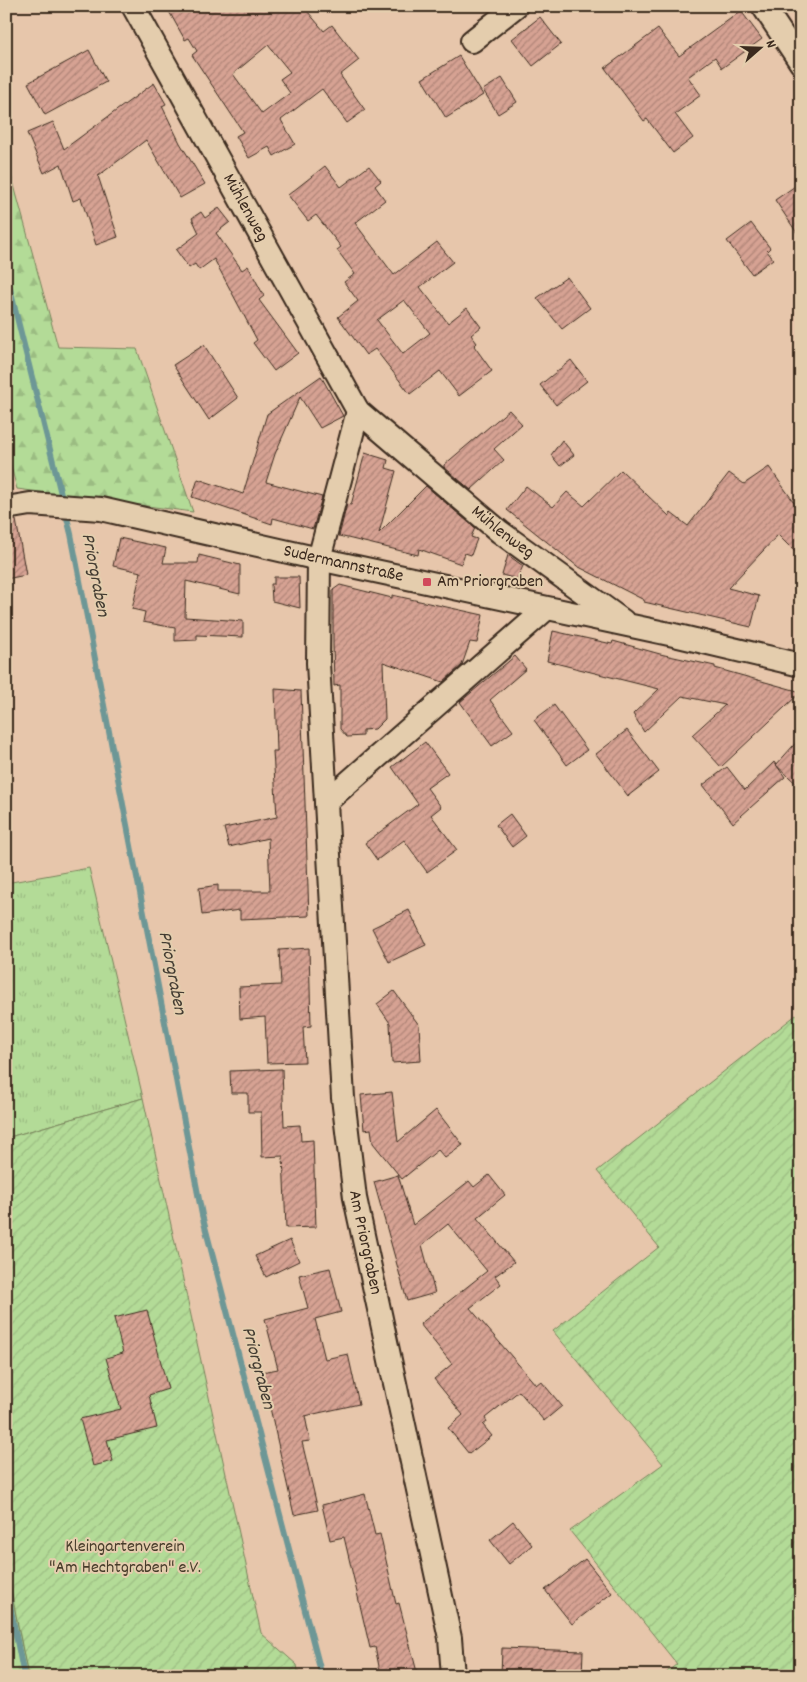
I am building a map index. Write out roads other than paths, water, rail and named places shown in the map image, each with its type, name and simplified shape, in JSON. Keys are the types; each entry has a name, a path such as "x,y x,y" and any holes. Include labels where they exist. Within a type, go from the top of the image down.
{"street":[{"name":"Mühlenweg","path":"133,6 358,411 500,532 631,627"},
{"path":"472,41 516,6"},
{"path":"763,6 801,63"},
{"path":"319,559 358,411"},
{"name":"Sudermannstraße","path":"6,508 30,504 101,509 546,609 674,635 801,665"},
{"name":"Am Priorgraben","path":"319,559 318,664 344,1098 355,1198 450,1638 452,1676"},
{"path":"326,802 546,609"}],"waterway":[{"name":"Priorgraben","path":"6,273 71,534 202,1215 322,1676"},
{"path":"6,1585 24,1676"}],"place":[{"name":"Am Priorgraben","path":"427,582"}],"park label":[{"name":"Kleingartenverein \"Am Hechtgraben\" e.V.","path":"125,1557"}]}
